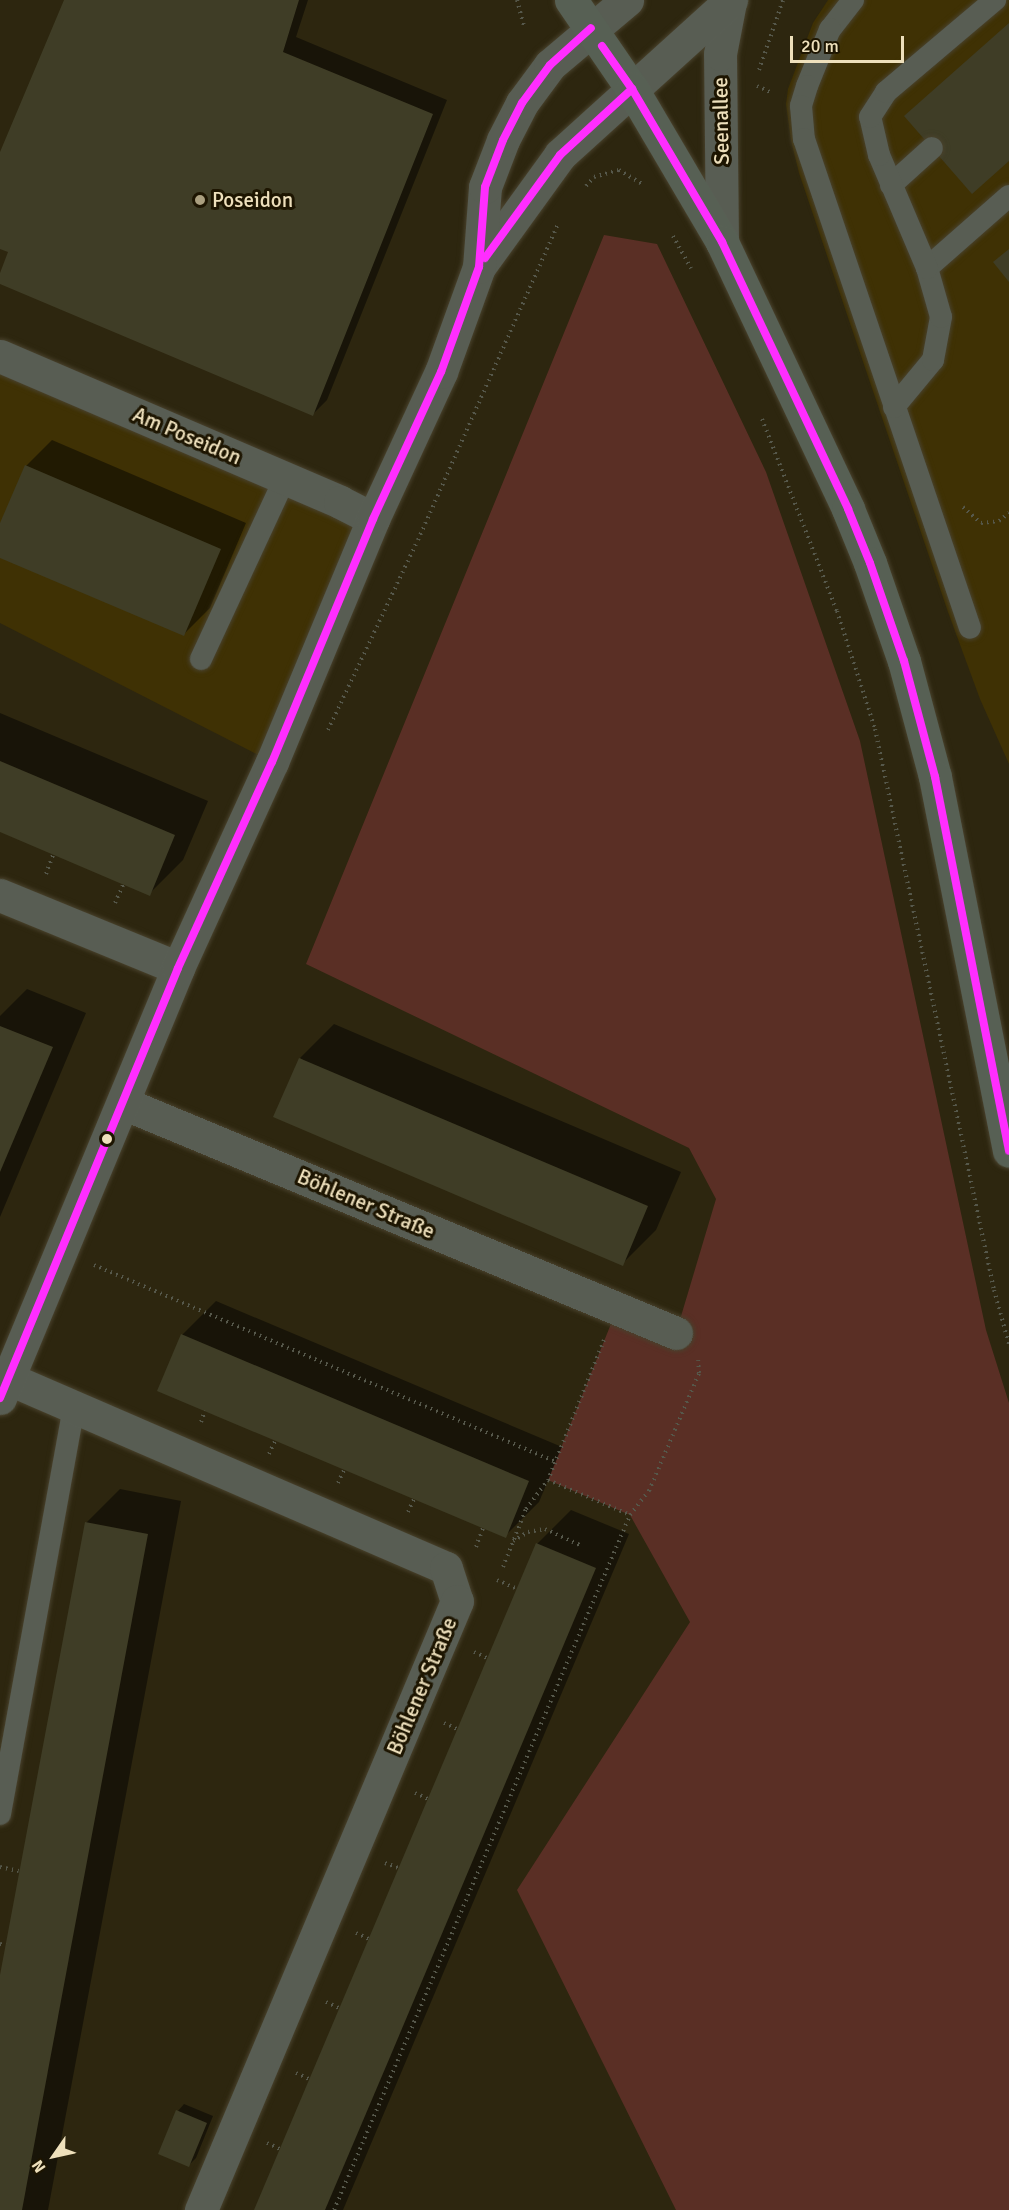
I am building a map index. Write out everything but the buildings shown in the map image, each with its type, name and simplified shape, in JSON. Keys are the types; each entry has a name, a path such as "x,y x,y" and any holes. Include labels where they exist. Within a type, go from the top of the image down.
{"main road":[{"name":"Seenallee","path":"571,0 632,89 722,242 848,509 904,661 935,777 1009,1151"}],"street":[{"path":"4,1388 178,968 272,762 373,519 441,372 478,267 485,187 502,141 522,103 550,65 591,28 627,0"},
{"path":"478,267 560,155 730,1"},
{"name":"Seenallee","path":"722,242 720,54 730,1"},
{"name":"Am Poseidon","path":"0,356 285,478 373,519"},
{"path":"2,903 178,968"},
{"name":"Böhlener Straße","path":"123,1103 676,1333"},
{"name":"Böhlener Straße","path":"4,1388 74,1408 446,1568 457,1601 201,2210"}],"lane":[{"path":"853,0 830,29 807,86 801,106 804,139 970,628"},
{"path":"894,407 933,360 941,317 927,268 879,155 870,117 886,92 995,0"},
{"path":"891,185 932,148"},
{"path":"927,268 1009,196"},
{"path":"201,659 285,478"},
{"path":"0,1814 74,1408"}],"path":[{"path":"517,0 524,26"},
{"path":"579,194 594,177 619,170 643,183 649,193"},
{"path":"324,737 418,540 552,234 562,218"},
{"path":"671,232 693,272"},
{"path":"762,417 837,611 874,729 994,1290 1009,1344"},
{"path":"45,875 53,855"},
{"path":"115,905 123,885"},
{"path":"94,1265 556,1462"},
{"path":"334,2210 630,1515 649,1491 699,1373 697,1351 676,1333"},
{"path":"503,1567 526,1509 548,1480 606,1337"},
{"path":"548,1480 630,1515"},
{"path":"473,1554 483,1528"},
{"path":"513,1542 528,1532 545,1529 582,1546"},
{"path":"497,1580 517,1588"},
{"path":"468,1650 487,1658"},
{"path":"438,1720 458,1729"},
{"path":"0,1866 20,1871"},
{"path":"0,1944 6,1945"}],"shaded area":[{"path":"828,0 1009,0 1009,764 980,699 948,612 799,173 791,140 786,104 788,89 813,23"},
{"path":"604,235 657,244 766,472 860,741 986,1330 1009,1403 1009,2210 676,2210 517,1890 690,1622 630,1515 548,1480 617,1309 676,1333 716,1199 689,1148 306,964"},
{"path":"0,356 373,519 272,762 0,623"}],"transit line":[{"path":"0,1398 178,968 272,762 373,519 441,372 479,267 485,187 503,140 522,103 550,65 591,28"},
{"path":"602,46 632,89 722,242 848,509 870,563 904,661 935,777 1009,1151"},
{"path":"485,258 560,155 632,89"}],"place":[{"name":"Poseidon","path":"200,200"}]}
